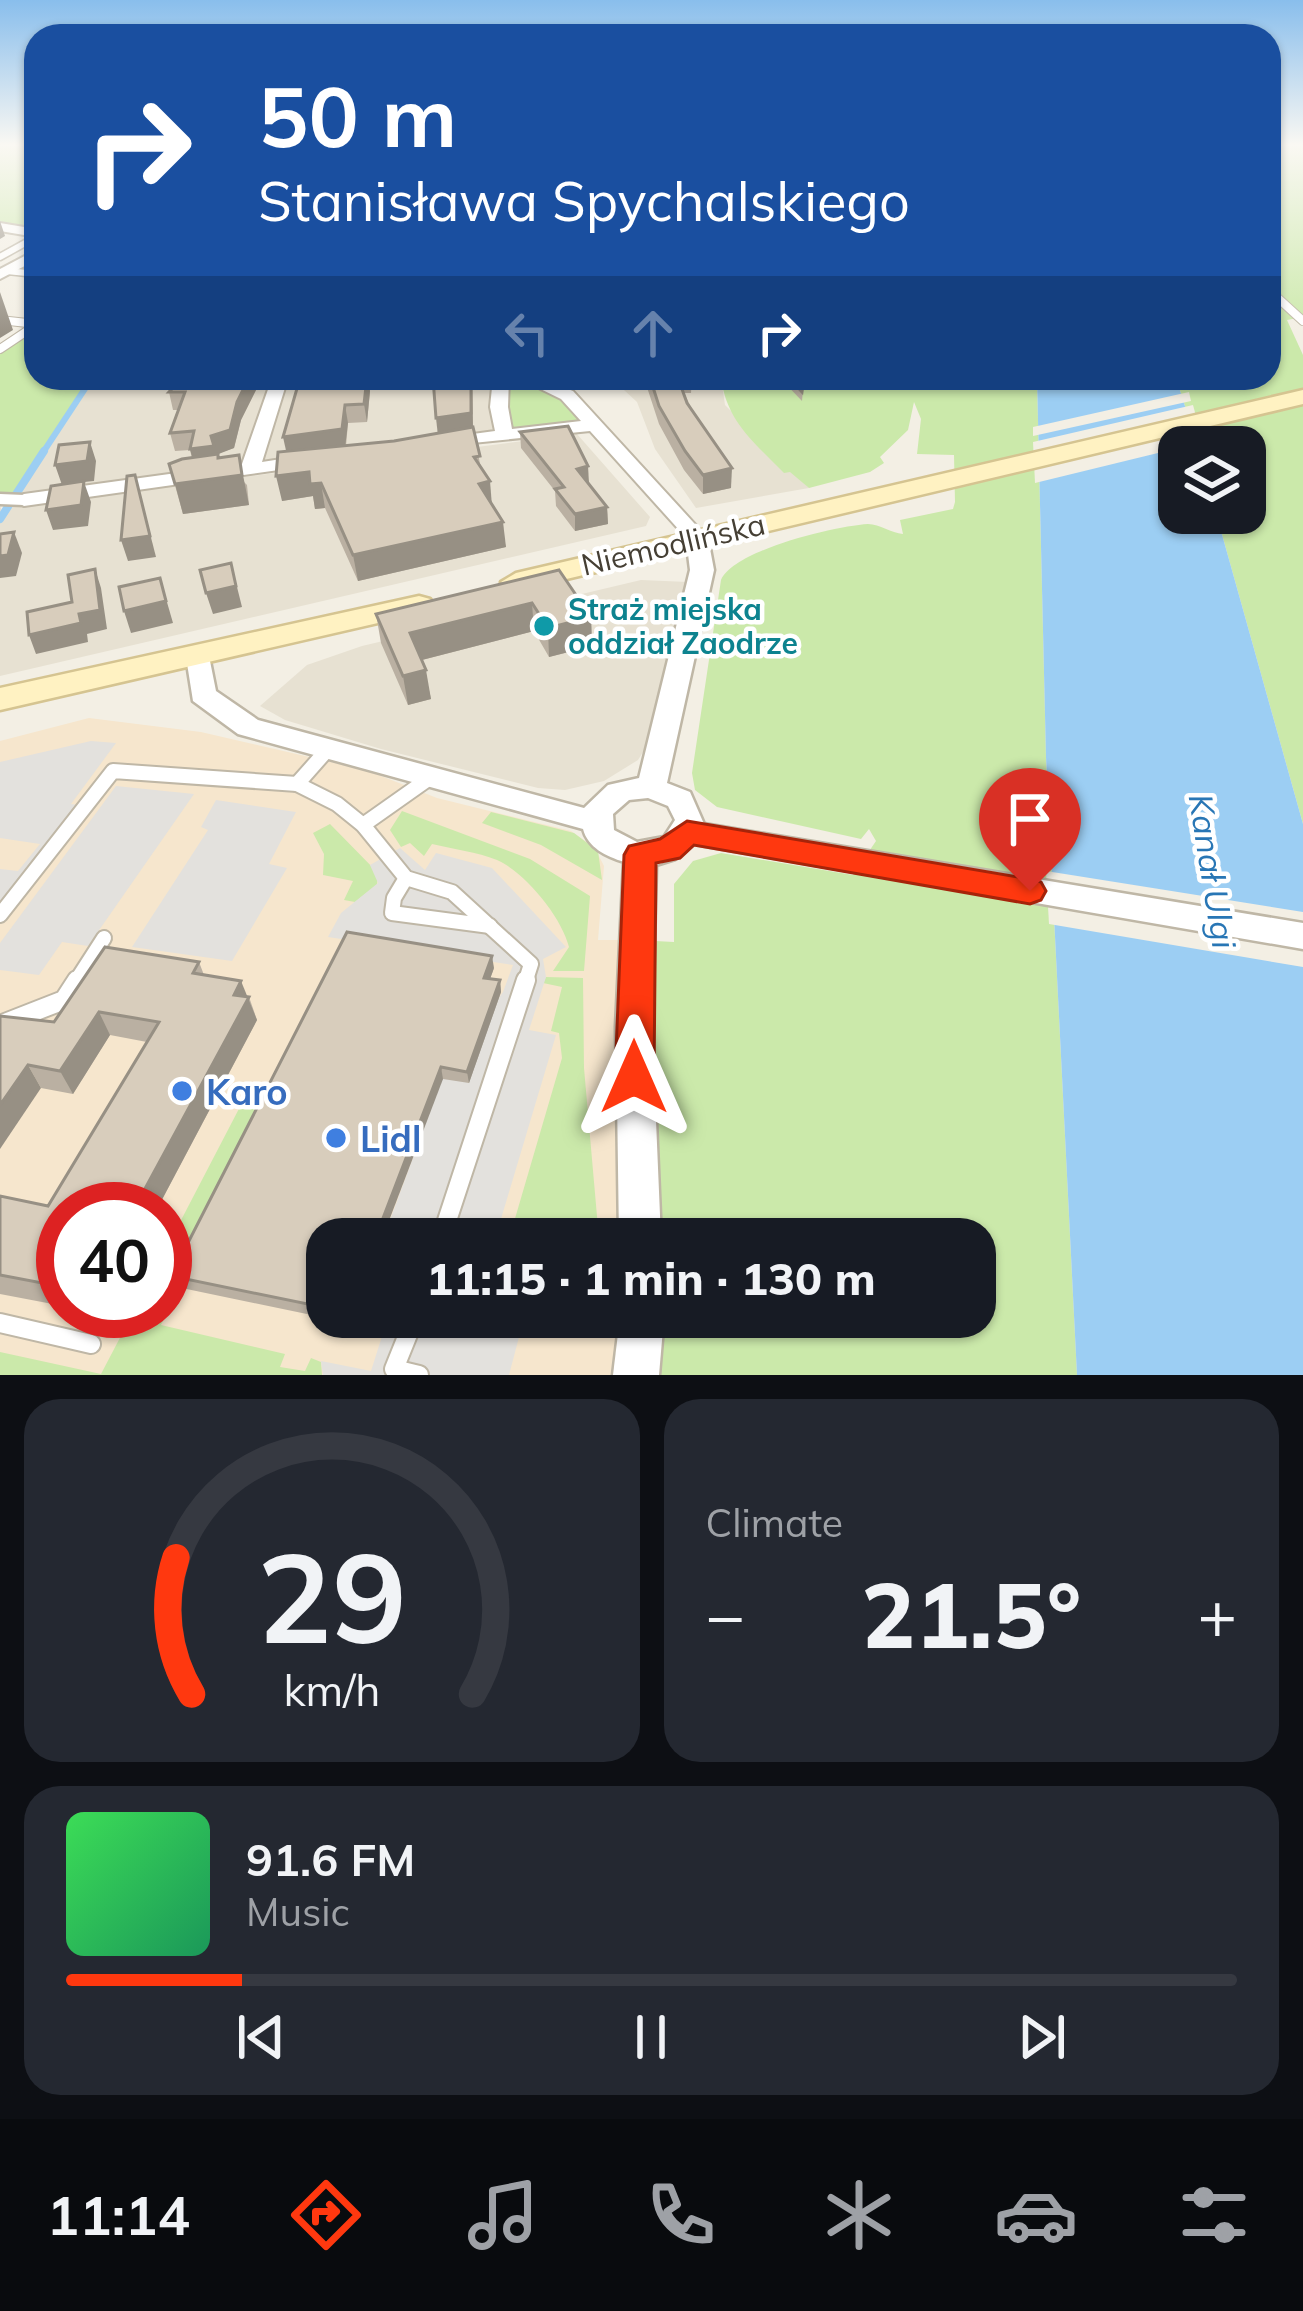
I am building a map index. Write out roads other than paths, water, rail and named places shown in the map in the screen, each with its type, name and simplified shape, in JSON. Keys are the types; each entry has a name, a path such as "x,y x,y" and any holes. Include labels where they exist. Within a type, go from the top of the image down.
{"main road":[{"name":"Niemodlińska","path":"496,587 1302,397"},
{"path":"0,699 452,597"},
{"path":"0,714 158,676 199,657"}],"street":[{"path":"250,469 276,390"},
{"path":"500,390 504,435"},
{"path":"555,390 567,395 697,538 702,570 651,788"},
{"path":"423,446 594,425"},
{"path":"24,500 319,459"},
{"path":"199,657 203,695 236,721 596,822"},
{"path":"651,788 679,799 690,820 687,832 669,849 640,855 609,844 596,822 598,810 620,792 651,788"},
{"path":"687,832 1303,936"},
{"path":"639,1218 634,1025 640,855"},
{"path":"636,1375 640,1338"}],"lane":[{"path":"2,268 24,246"},
{"path":"0,499 24,500"},
{"path":"297,784 328,749"},
{"path":"0,915 112,771 297,784 337,804 362,825 406,878 452,892 531,964 448,1218"},
{"path":"362,825 431,777"},
{"path":"406,878 394,898 392,913 492,926"},
{"path":"0,1025 64,1000 104,938"},
{"path":"0,1323 92,1344"},
{"path":"407,1338 394,1369 419,1375"}],"water":[{"name":"Kanał Ulgi","path":"1037,390 1180,390 1191,426 1158,426 1158,534 1222,534 1303,824 1303,1375 1077,1375 1046,757"}],"waterway":[{"path":"42,454 84,390"},
{"path":"0,519 44,451"}],"place":[{"name":"Straż miejska oddział Zaodrze","path":"544,626"},
{"name":"Karo","path":"182,1091"},
{"name":"Lidl","path":"336,1138"}]}
